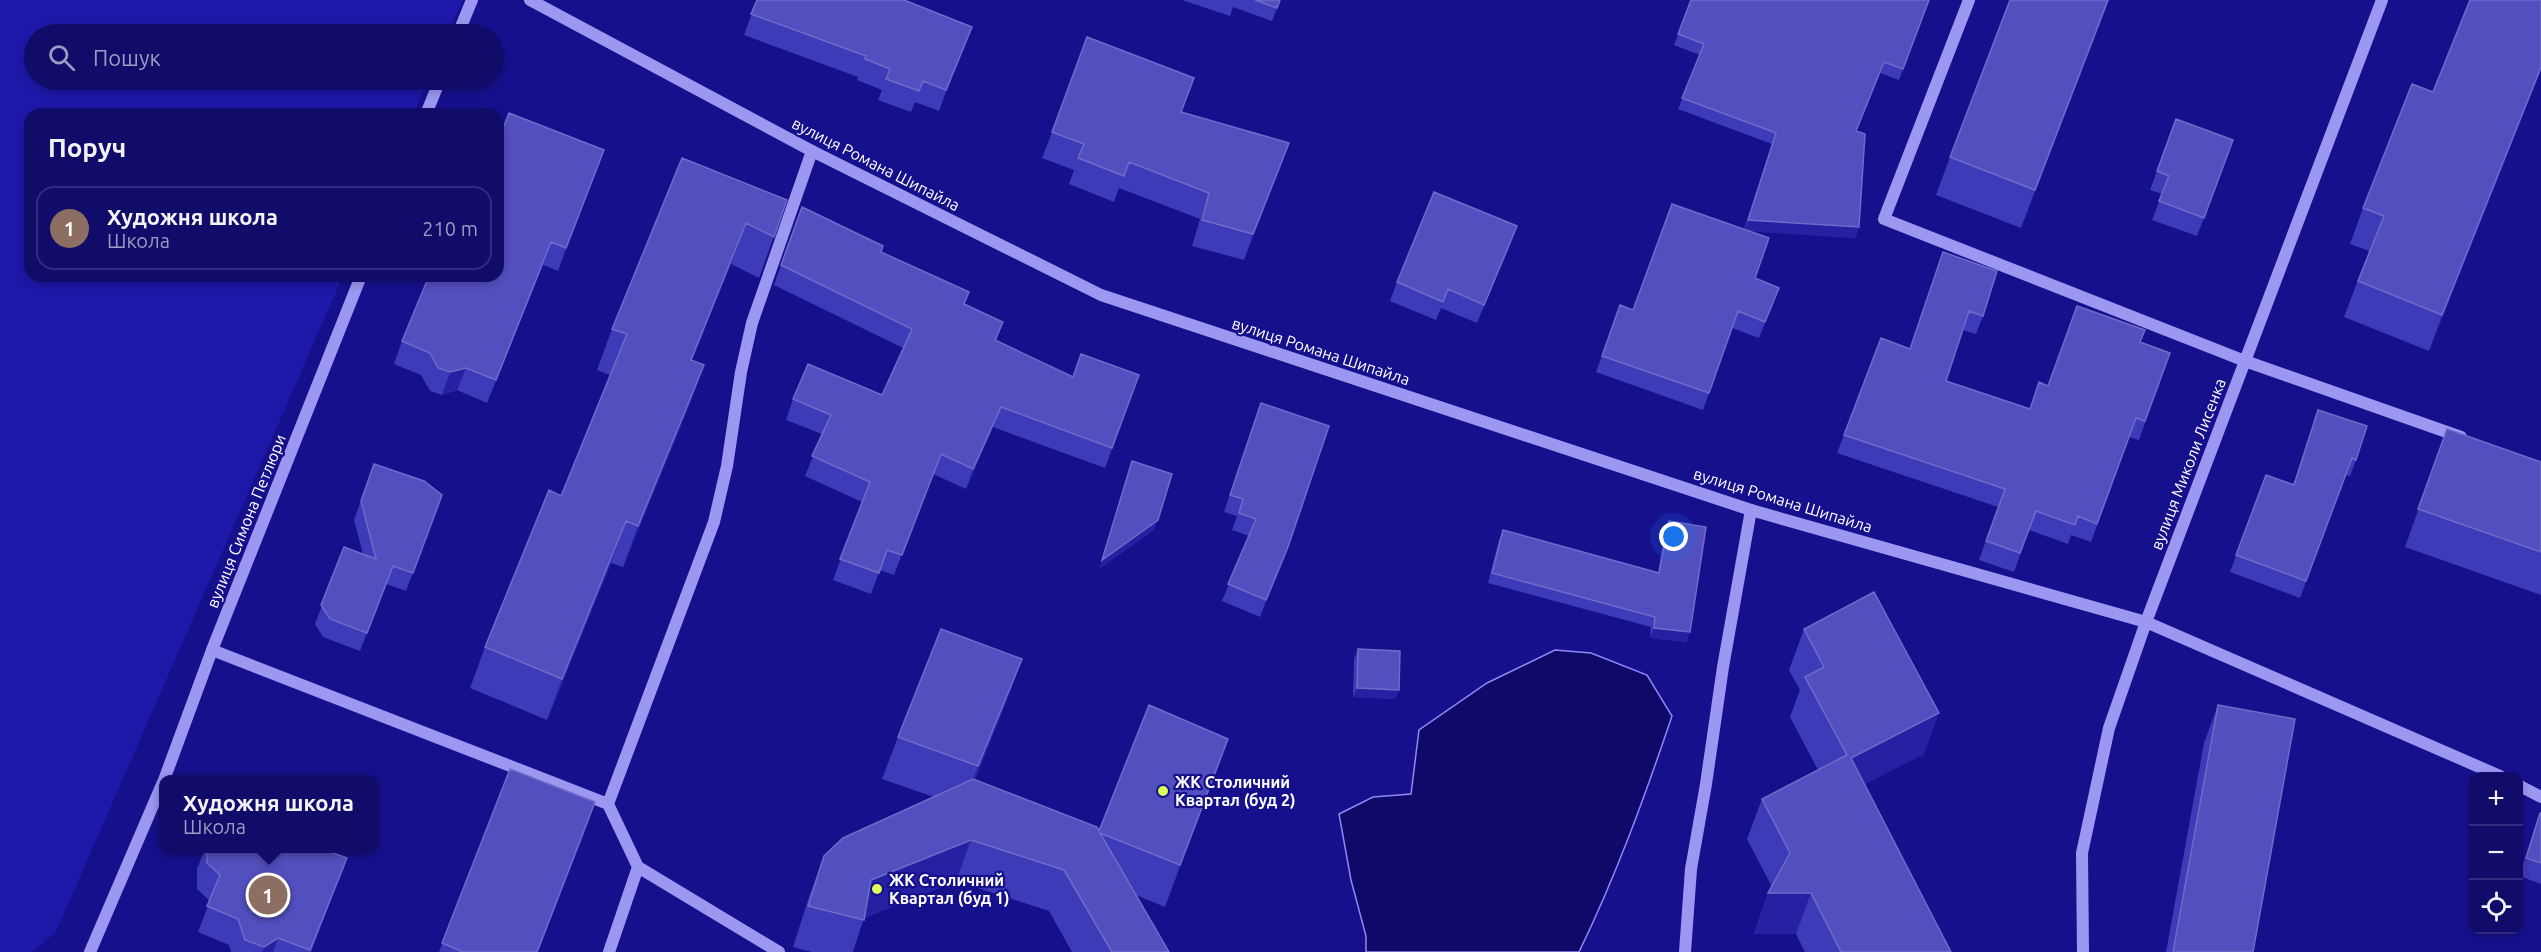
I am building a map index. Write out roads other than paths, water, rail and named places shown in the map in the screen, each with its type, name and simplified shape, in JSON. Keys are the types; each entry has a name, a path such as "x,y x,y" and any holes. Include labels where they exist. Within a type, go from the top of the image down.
{"street":[{"path":"462,24 472,0"},
{"name":"вулиця Романа Шипайла","path":"530,0 812,151 1101,296 1751,510 2146,622 2489,772"},
{"path":"1969,0 1884,219 2245,361 2475,442"},
{"name":"вулиця Миколи Лисенка","path":"2083,952 2082,853 2109,728 2146,622 2382,0"},
{"path":"428,108 436,90"},
{"path":"608,804 714,522 727,466 741,372 752,323 812,151"},
{"name":"вулиця Симона Петлюри","path":"166,775 212,650 359,282"},
{"path":"1685,952 1691,869 1751,510"},
{"path":"212,650 608,804 639,867 779,952"},
{"path":"2523,788 2541,798"},
{"name":"вулиця Симона Петлюри","path":"90,952 159,793"},
{"path":"609,952 639,867"}],"place":[{"name":"ЖК Столичний Квартал (буд 2)","path":"1163,791"},
{"name":"ЖК Столичний Квартал (буд 1)","path":"877,889"},
{"name":"Художня школа","path":"268,895"}]}
